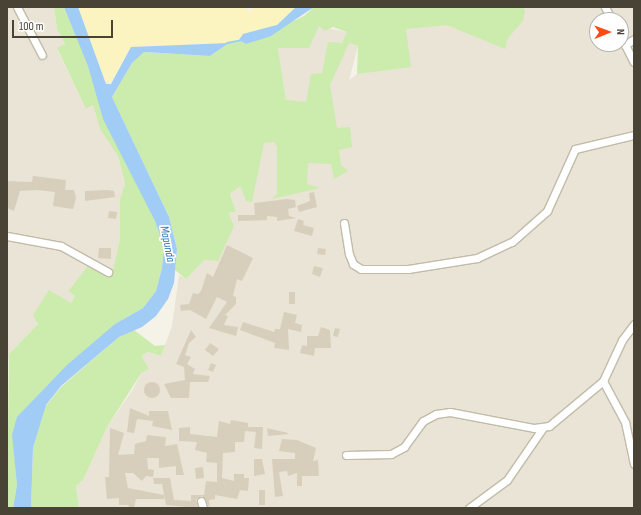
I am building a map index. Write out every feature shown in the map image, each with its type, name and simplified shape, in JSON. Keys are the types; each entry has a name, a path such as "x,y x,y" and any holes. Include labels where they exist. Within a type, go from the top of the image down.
{"street":[{"path":"17,7 42,55"},
{"path":"629,52 634,62"},
{"path":"344,223 349,254 353,264 362,269 408,269 477,258 512,242 547,211 575,149 634,135"},
{"path":"7,236 62,246 108,272"},
{"path":"469,508 507,480 542,428 603,381 622,340 634,324"},
{"path":"603,381 625,422 634,464"},
{"path":"346,455 391,454 404,447 422,421 450,412 542,428"}],"shaded area":[{"path":"7,7 54,7 57,29 65,44 57,49 86,109 93,105 100,129 118,156 125,183 120,199 120,239 112,274 108,278 88,266 68,291 75,296 71,303 38,324 9,354 7,376"},
{"path":"394,7 634,7 634,508 79,508 76,486 83,480 107,427 133,389 142,372 141,356 147,352 161,356 172,326 179,275 186,279 234,226 229,213 236,210 230,194 240,186 246,201 252,201 262,140 286,100 278,48 319,26 347,32 349,43 358,46 349,80 357,74 369,72"}],"green space":[{"path":"54,7 64,7 155,221 164,247 162,268 156,291 143,308 115,324 13,437 17,485 13,508 7,508 9,354 38,324 33,315 49,290 71,303 75,296 68,291 88,266 108,278 112,274 120,239 120,199 125,183 118,156 100,129 93,105 86,109 57,48 65,44 57,29"},
{"path":"314,7 523,7 525,11 523,21 508,38 505,49 447,25 406,29 411,67 357,74 358,46 349,43 330,85 337,128 350,127 352,147 339,150 341,165 348,171 334,179 331,164 308,163 307,184 320,188 272,199 277,194 277,147 274,142 264,143 252,202 246,201 240,186 230,194 236,211 229,213 234,226 218,261 204,260 186,279 175,270 177,249 169,217 112,97 132,63 144,52 210,56 229,43 239,40 246,44 304,16","holes":["319,26 325,31 333,27 347,32 342,43 328,42 322,73 311,74 306,102 286,100 278,48 309,48"]},
{"path":"134,330 155,346 165,345 161,356 148,352 141,356 149,369 142,372 107,427 83,480 76,486 79,508 31,508 33,448 45,407 61,387 119,337"}],"sand":[{"path":"78,7 245,7 248,12 257,7 296,7 277,25 243,34 239,40 229,43 131,47 110,84 106,84"}],"water":[{"name":"Mapunda","path":"64,7 78,7 106,84 111,84 131,47 229,43 210,56 144,52 132,63 112,97 169,217 177,249 174,283 168,299 156,316 142,327 119,337 61,386 46,405 33,448 31,508 13,508 17,485 12,435 17,417 67,365 115,324 143,308 156,291 162,268 164,247 155,221 103,119 88,66"},
{"path":"296,7 314,7 271,36 246,44 239,40 243,34 277,25"}],"building":[{"path":"33,176 66,180 65,190 74,190 76,198 73,209 53,206 55,192 37,190 20,191 14,211 7,208 7,181 32,182"},
{"path":"85,191 114,191 115,197 85,201"},
{"path":"314,192 317,207 299,212 297,206 310,201 309,193"},
{"path":"287,199 295,200 296,207 288,209 289,216 296,218 277,221 277,217 267,216 267,220 238,221 238,215 255,215 254,203"},
{"path":"109,211 117,212 116,219 108,218"},
{"path":"298,219 304,221 303,225 314,228 312,236 294,231"},
{"path":"227,245 253,258 242,281 237,279 233,296 236,297 236,304 225,315 228,316 224,325 238,327 236,336 209,328 227,302 217,297 206,319 190,310 181,311 180,305 189,304 193,293 198,294 201,291 207,273 213,277"},
{"path":"99,248 111,248 111,259 98,258"},
{"path":"318,248 326,249 325,255 317,254"},
{"path":"314,266 323,268 320,277 312,274"},
{"path":"289,292 295,292 295,304 289,304"},
{"path":"284,312 297,315 295,323 302,325 301,332 288,329 289,350 274,348 275,343 240,330 243,322 274,332 275,329 280,329"},
{"path":"321,327 330,330 331,348 315,348 314,356 300,353 302,345 307,346 307,336 318,336"},
{"path":"335,328 340,329 338,337 333,336"},
{"path":"191,330 196,337 189,343 185,355 191,357 187,364 195,369 193,374 210,376 208,382 190,382 189,398 171,398 164,384 185,380 184,367 176,364"},
{"path":"210,343 219,349 213,356 205,350"},
{"path":"211,363 216,365 213,372 208,370"},
{"path":"149,382 155,382 160,387 158,396 155,398 149,398 144,393 144,387"},
{"path":"130,408 149,416 149,411 168,411 172,430 152,426 153,421 137,419 134,433 127,432"},
{"path":"231,420 248,423 248,427 263,427 262,449 254,448 256,432 245,431 244,442 235,442 235,452 223,453 222,478 234,481 234,474 244,474 244,478 249,478 248,491 240,490 237,499 215,495 215,499 209,500 210,508 202,496 196,499 198,508 166,505 162,484 154,484 153,478 170,478 174,500 191,501 191,495 204,495 206,481 217,482 217,463 206,462 207,453 195,450 197,442 179,441 179,428 190,427 190,434 217,437 219,421 230,424"},
{"path":"110,428 124,433 118,455 134,454 135,444 146,441 147,435 166,437 165,446 177,444 184,475 176,475 176,466 159,468 159,458 147,458 148,469 154,470 153,477 146,476 142,481 133,473 125,473 128,488 164,495 164,499 136,499 134,508 128,508 129,505 119,505 119,498 107,499 105,477 109,477"},
{"path":"267,428 288,433 288,434 268,436"},
{"path":"282,439 297,440 316,448 313,461 318,460 319,476 302,476 302,486 297,486 297,473 288,476 287,471 279,472 283,496 275,497 272,459 295,459 295,453 279,451"},
{"path":"254,459 262,459 265,474 254,476"},
{"path":"203,467 204,478 196,479 195,468"},
{"path":"259,490 265,490 265,505 259,505"}],"waterway":[{"path":"227,43 242,40"}]}
